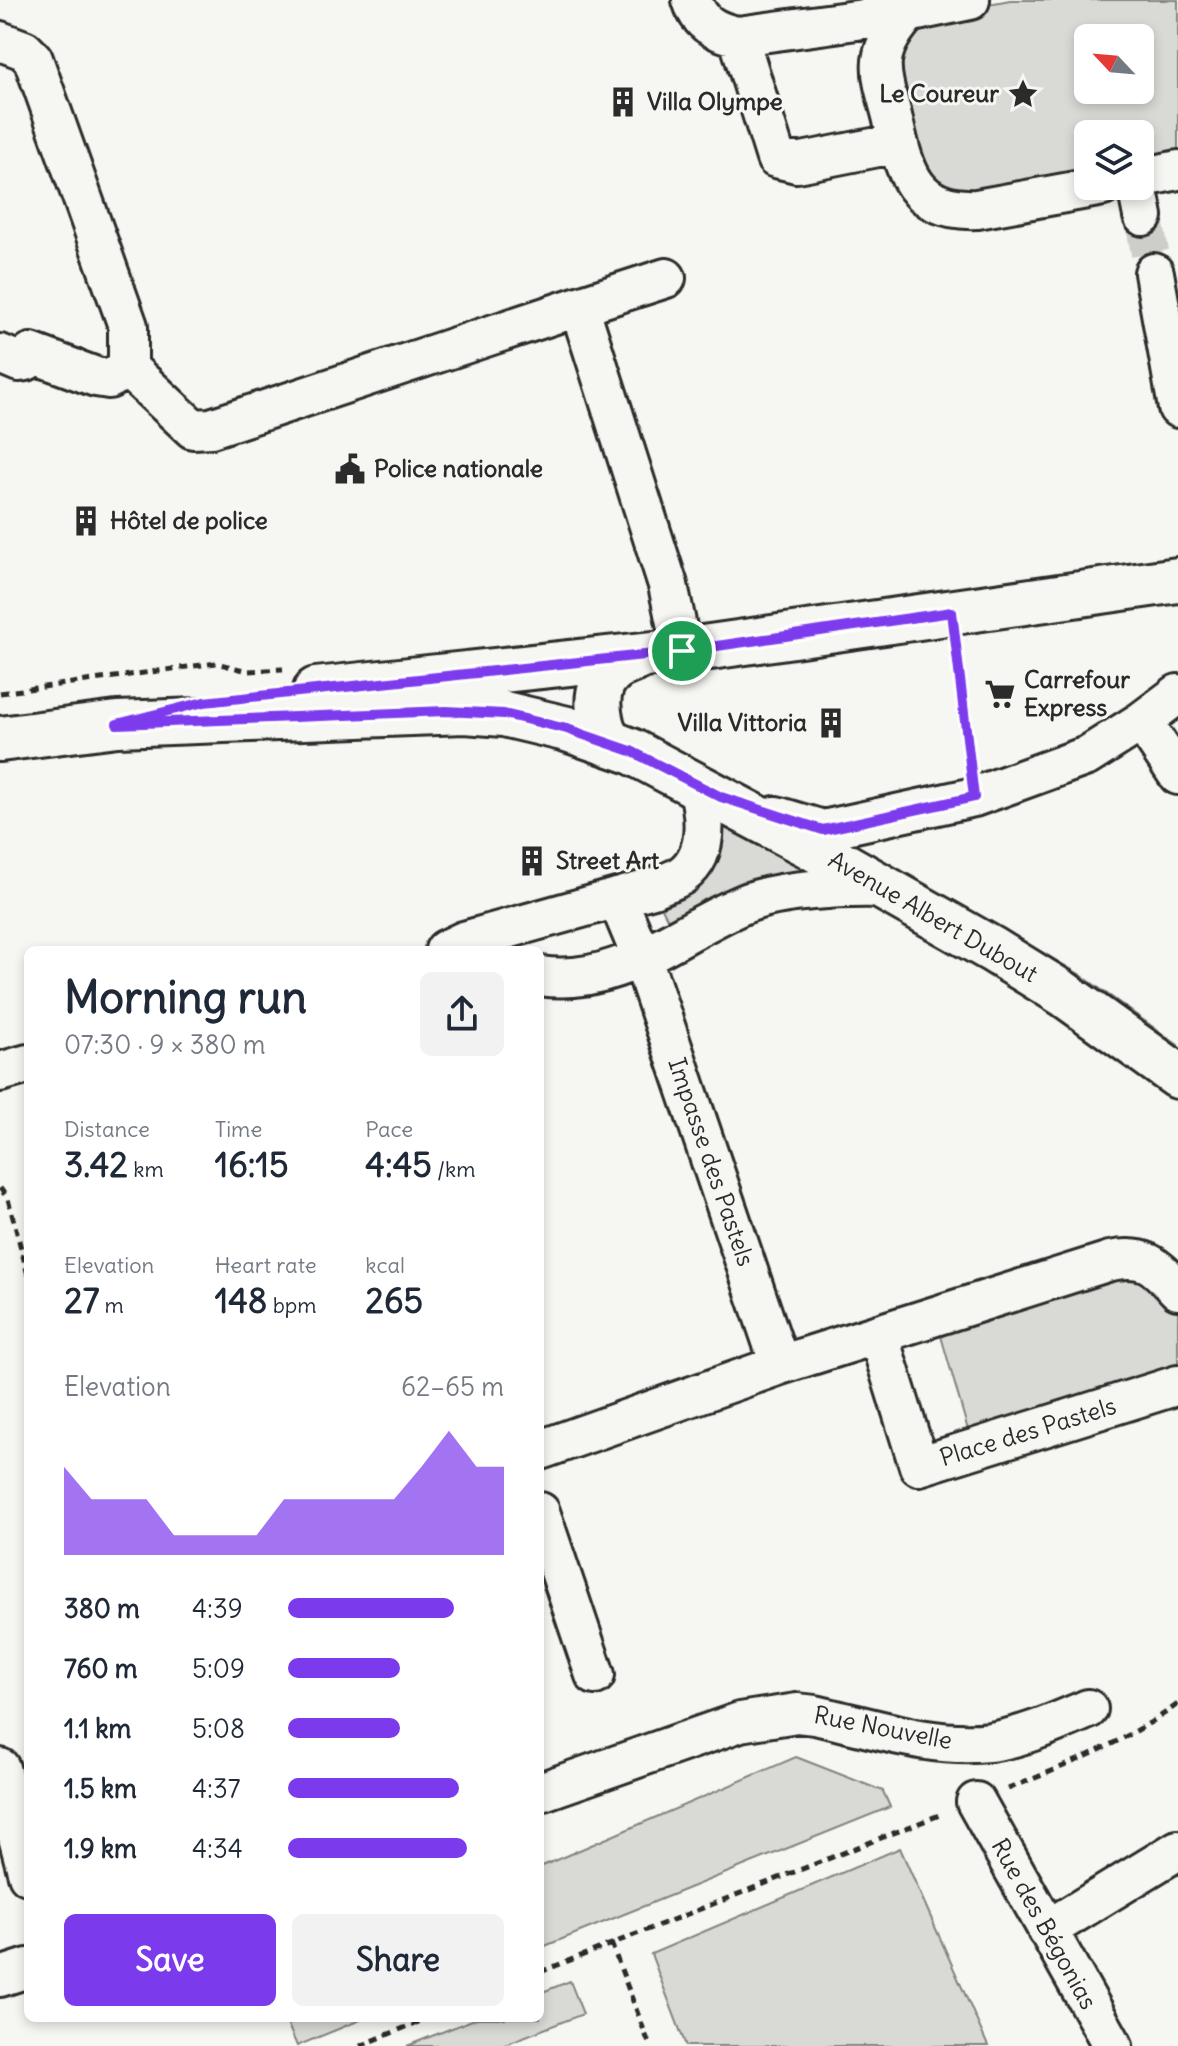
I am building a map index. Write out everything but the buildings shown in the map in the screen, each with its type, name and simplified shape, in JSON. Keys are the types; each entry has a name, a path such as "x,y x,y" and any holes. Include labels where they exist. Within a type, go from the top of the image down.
{"main road":[{"path":"117,724 204,702 661,654 1178,580"},
{"path":"631,751 608,742 598,711 600,689 611,671 661,654"},
{"name":"Avenue Albert Dubout","path":"6,739 117,724 465,711 504,714 567,729 631,751 709,791 993,950 1064,994 1178,1076"}],"street":[{"path":"692,0 696,13 709,27 738,36 908,13 970,0"},
{"path":"908,13 887,42 882,61 898,143 912,182 944,207 959,210 1074,191"},
{"path":"738,36 776,158 797,163 898,143"},
{"path":"1,44 24,50 33,59 128,326 128,368 186,424 197,430 211,428 666,278"},
{"path":"1154,175 1178,170"},
{"path":"1154,273 1178,408"},
{"path":"579,306 668,585 661,654"},
{"path":"0,354 19,362 26,361 31,353 109,379 128,368"},
{"path":"453,946 653,888 682,875 694,860 704,826 709,791 823,830 974,797 1087,756 1178,694"},
{"path":"1142,721 1178,775"},
{"path":"544,977 559,979 601,973 642,958 695,928 774,894 856,887 883,888"},
{"name":"Impasse des Pastels","path":"617,898 642,958 780,1365"},
{"path":"0,1072 24,1065"},
{"path":"544,1449 780,1365 1127,1257 1152,1264 1178,1290"},
{"name":"Place des Pastels","path":"878,1334 919,1466 1178,1385"},
{"path":"544,1524 595,1675"},
{"name":"Rue Nouvelle","path":"544,1791 757,1718 797,1713 815,1715 939,1743 962,1743 991,1742 1031,1731 1088,1709"},
{"path":"0,1768 24,1860"},
{"name":"Rue des Bégonias","path":"976,1802 1113,2046"},
{"path":"1047,1930 1178,1850"},
{"path":"0,1977 24,1969"}],"path":[{"path":"952,612 974,797"},
{"path":"0,1188 8,1199 24,1260"},
{"path":"544,1970 1101,1751 1178,1704"},
{"path":"611,1943 650,2046"},
{"path":"360,2046 418,2022"}],"shaded area":[{"path":"1010,0 1178,0 1178,152 1154,156 1154,120 1074,120 1074,171 972,189 953,189 938,182 923,166 898,74 899,53 908,36 941,13"},
{"path":"720,825 827,878 672,928 660,904"},
{"path":"983,918 1081,975 1178,1045 1178,1062 977,928"},
{"path":"1129,1268 1178,1307 1178,1370 970,1437 939,1329"},
{"path":"796,1757 883,1791 890,1807 544,1946 544,1865"},
{"path":"900,1848 988,2046 686,2046 651,1954"},
{"path":"570,1981 583,2014 500,2046 407,2046 467,2022 544,2022 544,1991"},
{"path":"287,2022 355,2022 297,2046"}],"tunnel":[{"path":"1143,216 1154,273"}],"place":[{"name":"Le Coureur","path":"1023,94"},
{"name":"Villa Olympe","path":"623,102"},
{"name":"Police nationale","path":"350,469"},
{"name":"Hôtel de police","path":"86,521"},
{"name":"Carrefour Express","path":"1000,694"},
{"name":"Villa Vittoria","path":"831,723"},
{"name":"Street Art","path":"532,861"}],"route":[{"path":"952,612 974,797 823,830 721,797 631,751 567,729 504,714 446,711 117,724 204,702 682,651 952,612"}]}
